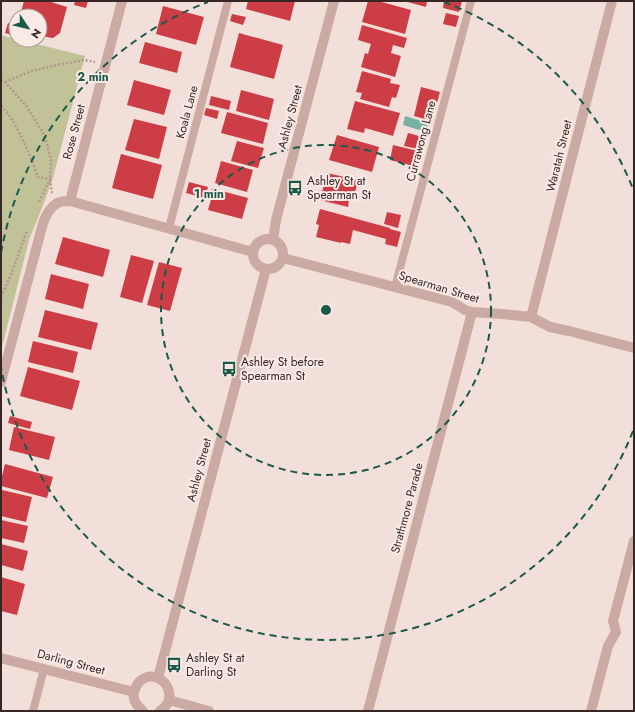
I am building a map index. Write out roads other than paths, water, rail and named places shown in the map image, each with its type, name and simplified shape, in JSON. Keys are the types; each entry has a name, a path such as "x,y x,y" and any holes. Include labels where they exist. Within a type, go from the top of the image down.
{"street":[{"name":"Rose Street","path":"70,201 122,1"},
{"name":"Ashley Street","path":"273,240 276,220 334,1"},
{"name":"Waratah Street","path":"532,317 612,1"},
{"path":"1,382 43,223 53,206 60,202 70,201 253,252"},
{"path":"268,239 273,240 281,247 283,251 283,258 278,266 266,270 256,263 253,252 254,248 260,241 268,239"},
{"name":"Spearman Street","path":"283,258 452,302 465,310 472,312 532,317 550,327 634,348"},
{"name":"Ashley Street","path":"158,678 266,270"},
{"name":"Strathmore Parade","path":"368,711 472,312"},
{"path":"591,711 608,646 616,632 613,621 634,540"},
{"name":"Darling Street","path":"1,658 134,692"},
{"path":"143,711 138,708 135,703 134,692 138,683 148,677 158,678 168,687 170,696 169,700 167,705 160,711"},
{"path":"169,700 209,711"}],"lane":[{"name":"Koala Lane","path":"169,228 228,1"},
{"name":"Currawong Lane","path":"395,287 471,1"},
{"path":"33,711 44,669"}],"water":[{"path":"405,116 428,123 426,132 403,125"}],"place":[{"name":"Ashley St at Spearman St","path":"295,188"},
{"name":"Ashley St before Spearman St","path":"229,369"},
{"name":"Ashley St at Darling St","path":"174,665"}]}
